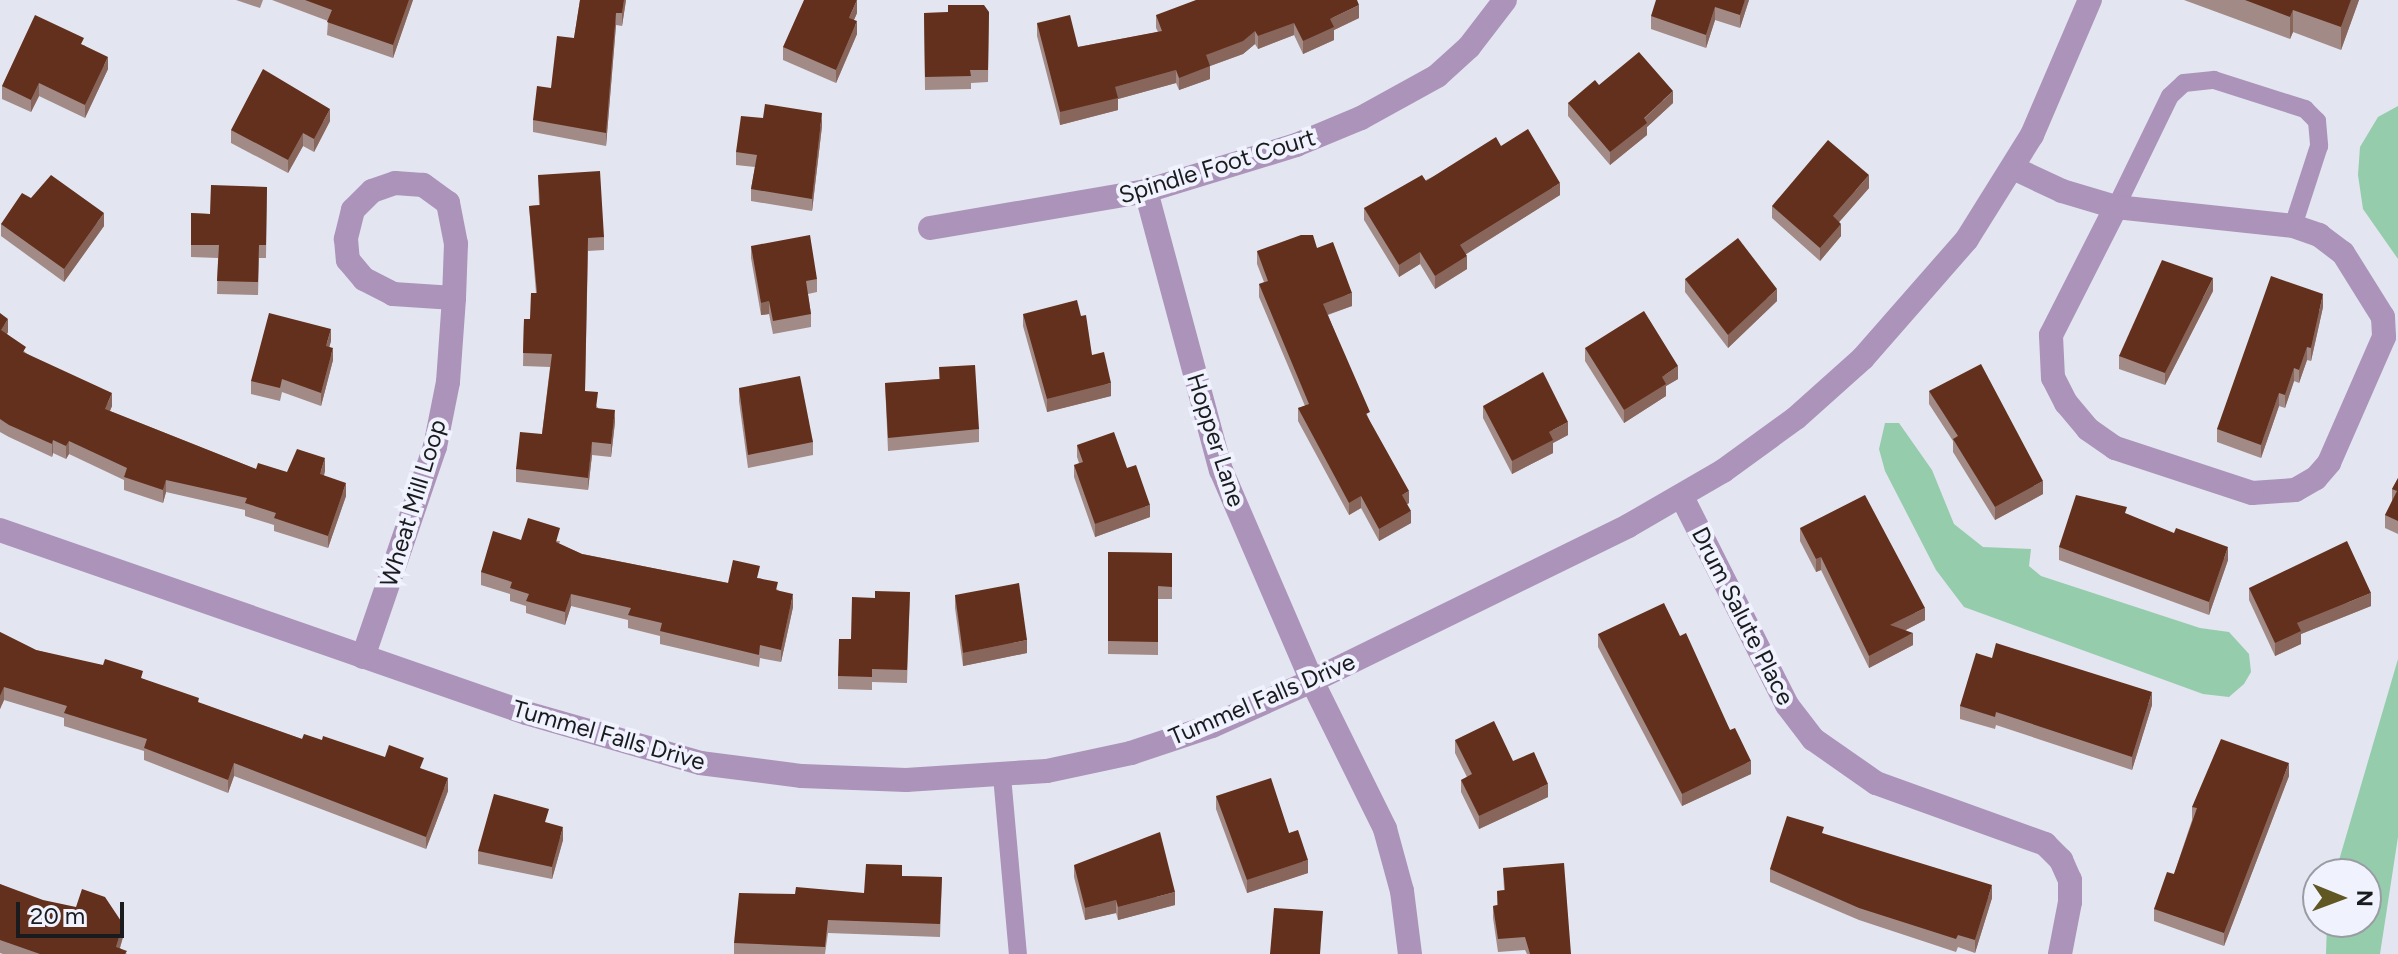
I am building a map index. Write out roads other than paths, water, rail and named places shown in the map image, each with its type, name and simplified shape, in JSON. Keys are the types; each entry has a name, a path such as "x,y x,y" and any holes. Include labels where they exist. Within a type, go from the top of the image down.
{"street":[{"name":"Spindle Foot Court","path":"930,228 1146,191 1258,158 1361,118 1437,76 1469,47 1505,0"},
{"name":"Tummel Falls Drive","path":"0,530 526,713 700,763 802,776 1002,776 1131,753 1212,726 1312,681 1682,497 1796,418 1863,358 1923,294 2013,168 2072,50 2090,0"},
{"path":"2013,168 2062,191 2116,207 2293,226 2319,235 2355,268 2383,317 2384,337 2329,463 2295,490 2252,493 2115,448 2088,429 2053,378 2051,335 2059,310 2116,207"},
{"name":"Wheat Mill Loop","path":"363,657 435,447 448,382 454,298 456,244 448,203 423,185 395,183 372,191 353,210 346,239 348,260 364,279 393,294 454,298"},
{"name":"Hopper Lane","path":"1146,191 1221,470 1312,681 1385,829 1402,891 1410,954"},
{"name":"Drum Salute Place","path":"1682,497 1787,705 1813,739 1876,783 2045,844 2061,860 2070,880 2070,902 2060,954"}],"lane":[{"path":"2116,207 2170,96 2184,83 2214,80 2305,109 2317,121 2319,146 2293,226"},
{"path":"1002,776 1018,954"}]}
